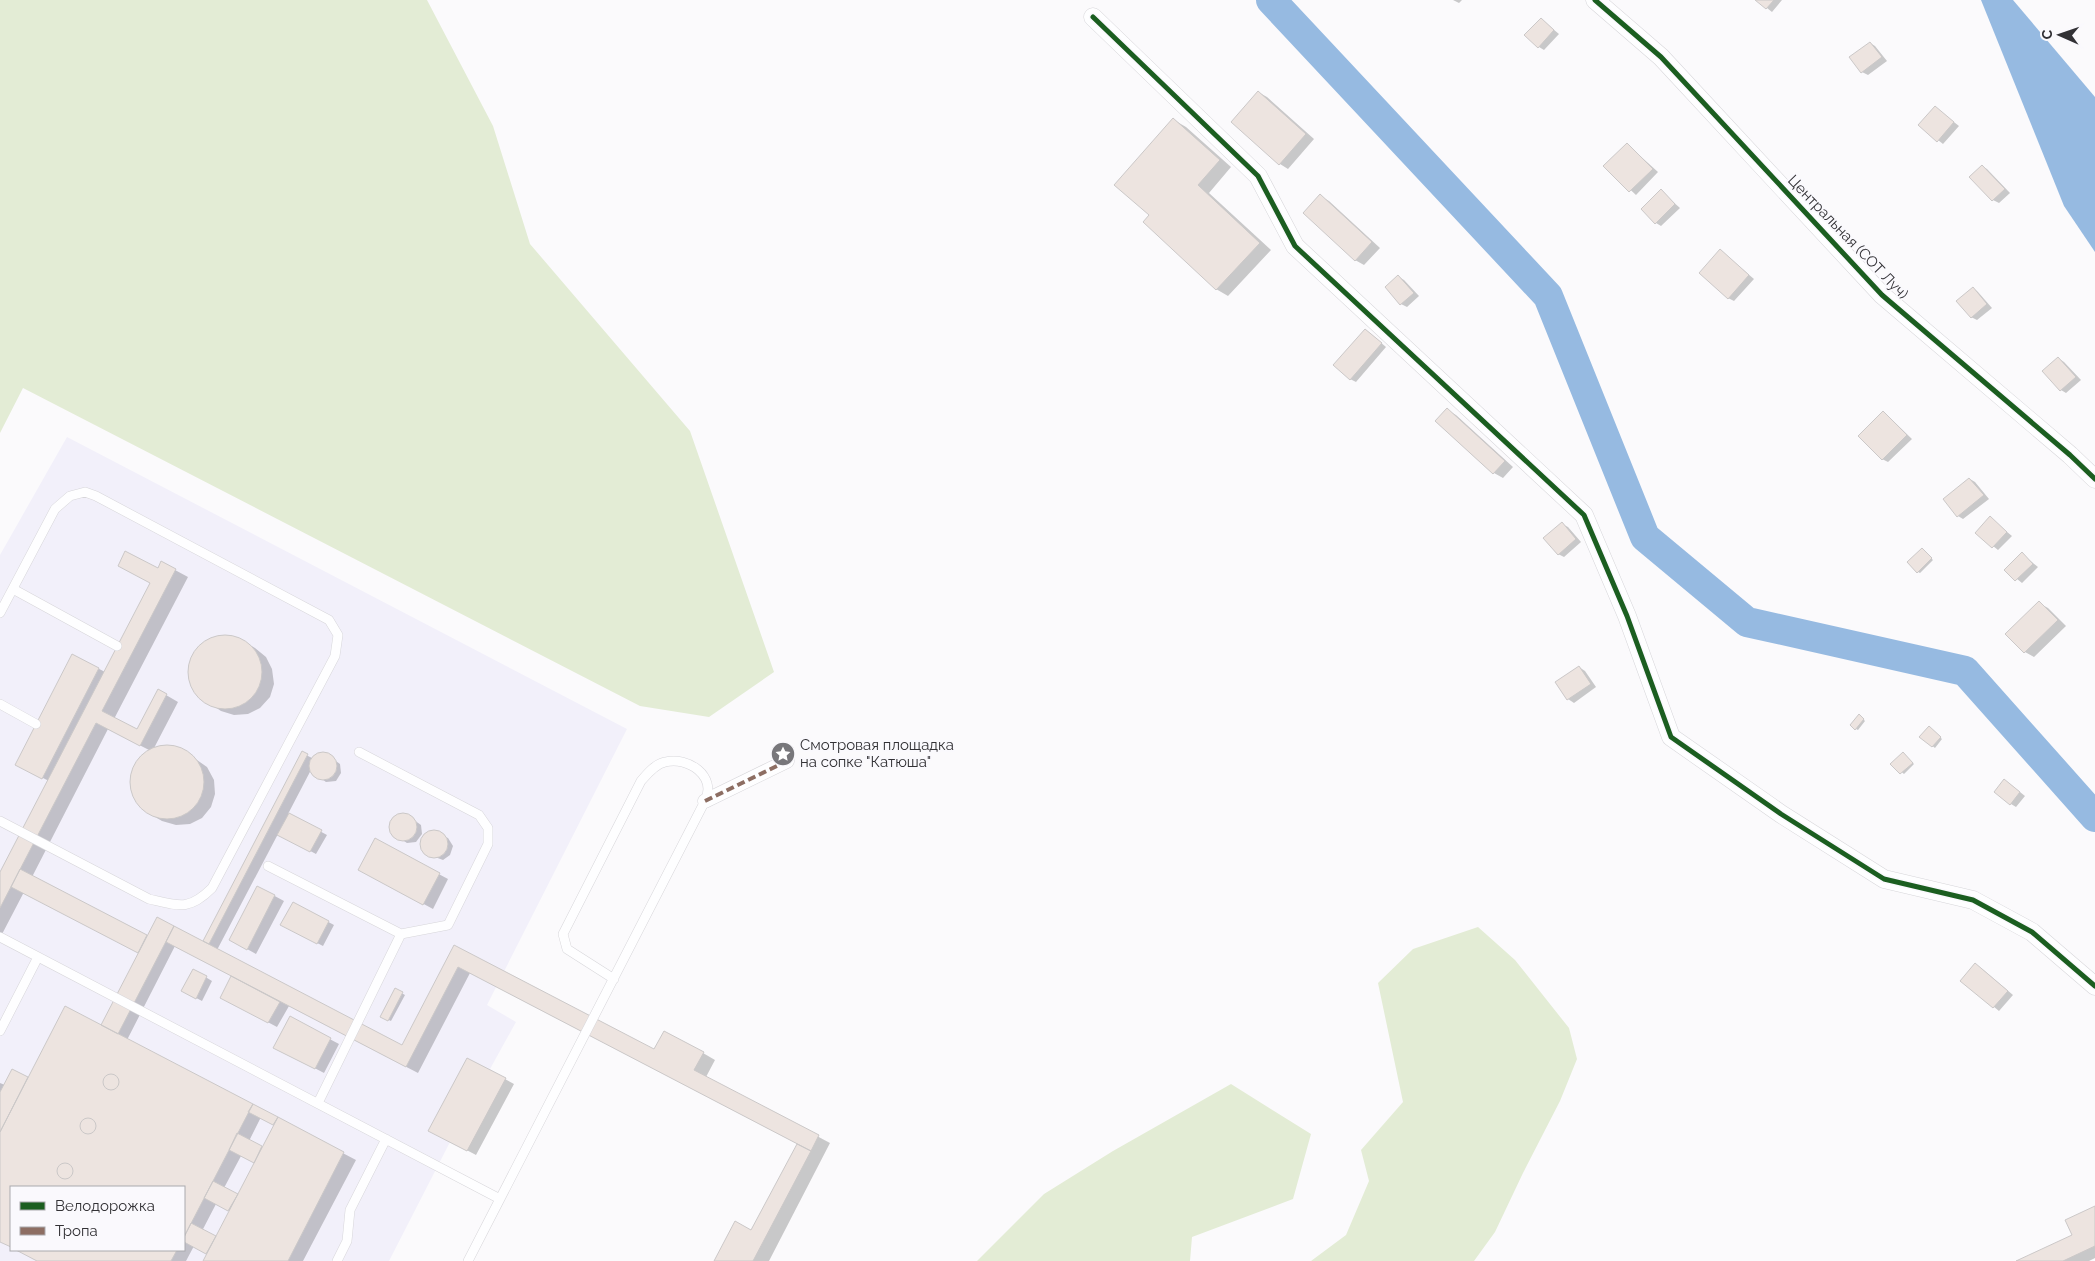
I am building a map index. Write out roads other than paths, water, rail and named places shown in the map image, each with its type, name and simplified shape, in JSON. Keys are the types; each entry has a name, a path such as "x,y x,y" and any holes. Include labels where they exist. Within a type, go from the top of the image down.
{"street":[{"name":"Центральная (СОТ Луч)","path":"1594,0 1661,57 1882,295 2070,455 2095,479"},
{"path":"1093,17 1258,176 1295,246 1584,515 1627,616 1671,737 1780,814 1884,879 1973,900 2032,932 2095,986"},
{"path":"705,801 786,761 783,754"}],"lane":[{"path":"0,613 55,509 70,496 85,492 105,500 329,620 338,635 335,656 212,888 198,902 176,906 149,899 0,821"},
{"path":"13,589 117,646"},
{"path":"0,704 36,724"},
{"path":"268,866 401,934 448,925 488,844 488,828 479,815 359,752"},
{"path":"468,1261 614,979 708,796 707,782 698,768 683,762 665,762 653,768 641,781 563,934 567,949 614,979"},
{"path":"318,1103 401,934"},
{"path":"0,936 500,1199"},
{"path":"0,1031 38,957"},
{"path":"337,1261 347,1241 350,1210 386,1139"}],"water":[{"path":"1981,0 2013,0 2095,97 2095,252 2064,206"}],"waterway":[{"path":"1271,0 1548,296 1645,537 1747,622 1965,671 2095,817"}],"place":[{"name":"Смотровая площадка на сопке \"Катюша\"","path":"783,754"}]}
